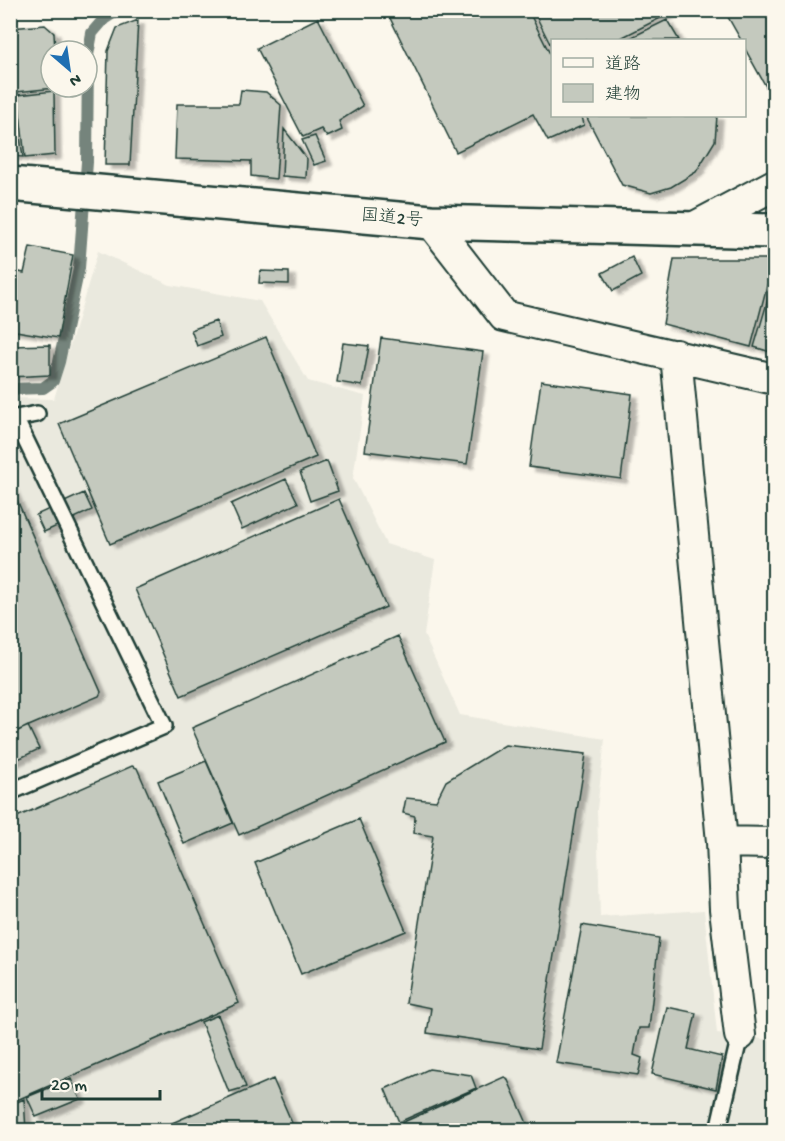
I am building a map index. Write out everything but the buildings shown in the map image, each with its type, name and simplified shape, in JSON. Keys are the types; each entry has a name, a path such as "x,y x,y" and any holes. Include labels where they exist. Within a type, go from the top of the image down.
{"highway":[{"name":"国道2号","path":"10,184 431,222 774,231"}],"street":[{"path":"689,230 774,184"},
{"path":"431,222 504,316 774,378"},
{"path":"676,355 722,842 725,909 740,1035"},
{"path":"722,842 774,843"}],"lane":[{"path":"10,792 164,726 13,419 37,414"},
{"path":"718,1131 740,1035"}],"shaded area":[{"path":"98,251 170,285 260,301 308,381 365,396 353,478 386,544 435,560 424,635 460,715 605,739 597,809 600,917 704,910 717,1033 771,1040 774,1047 774,1130 11,1130 11,398 54,399"}],"waterway":[{"path":"10,389 43,388 53,381 59,362 79,268 87,162 88,55 92,33 104,19 118,10"}]}
